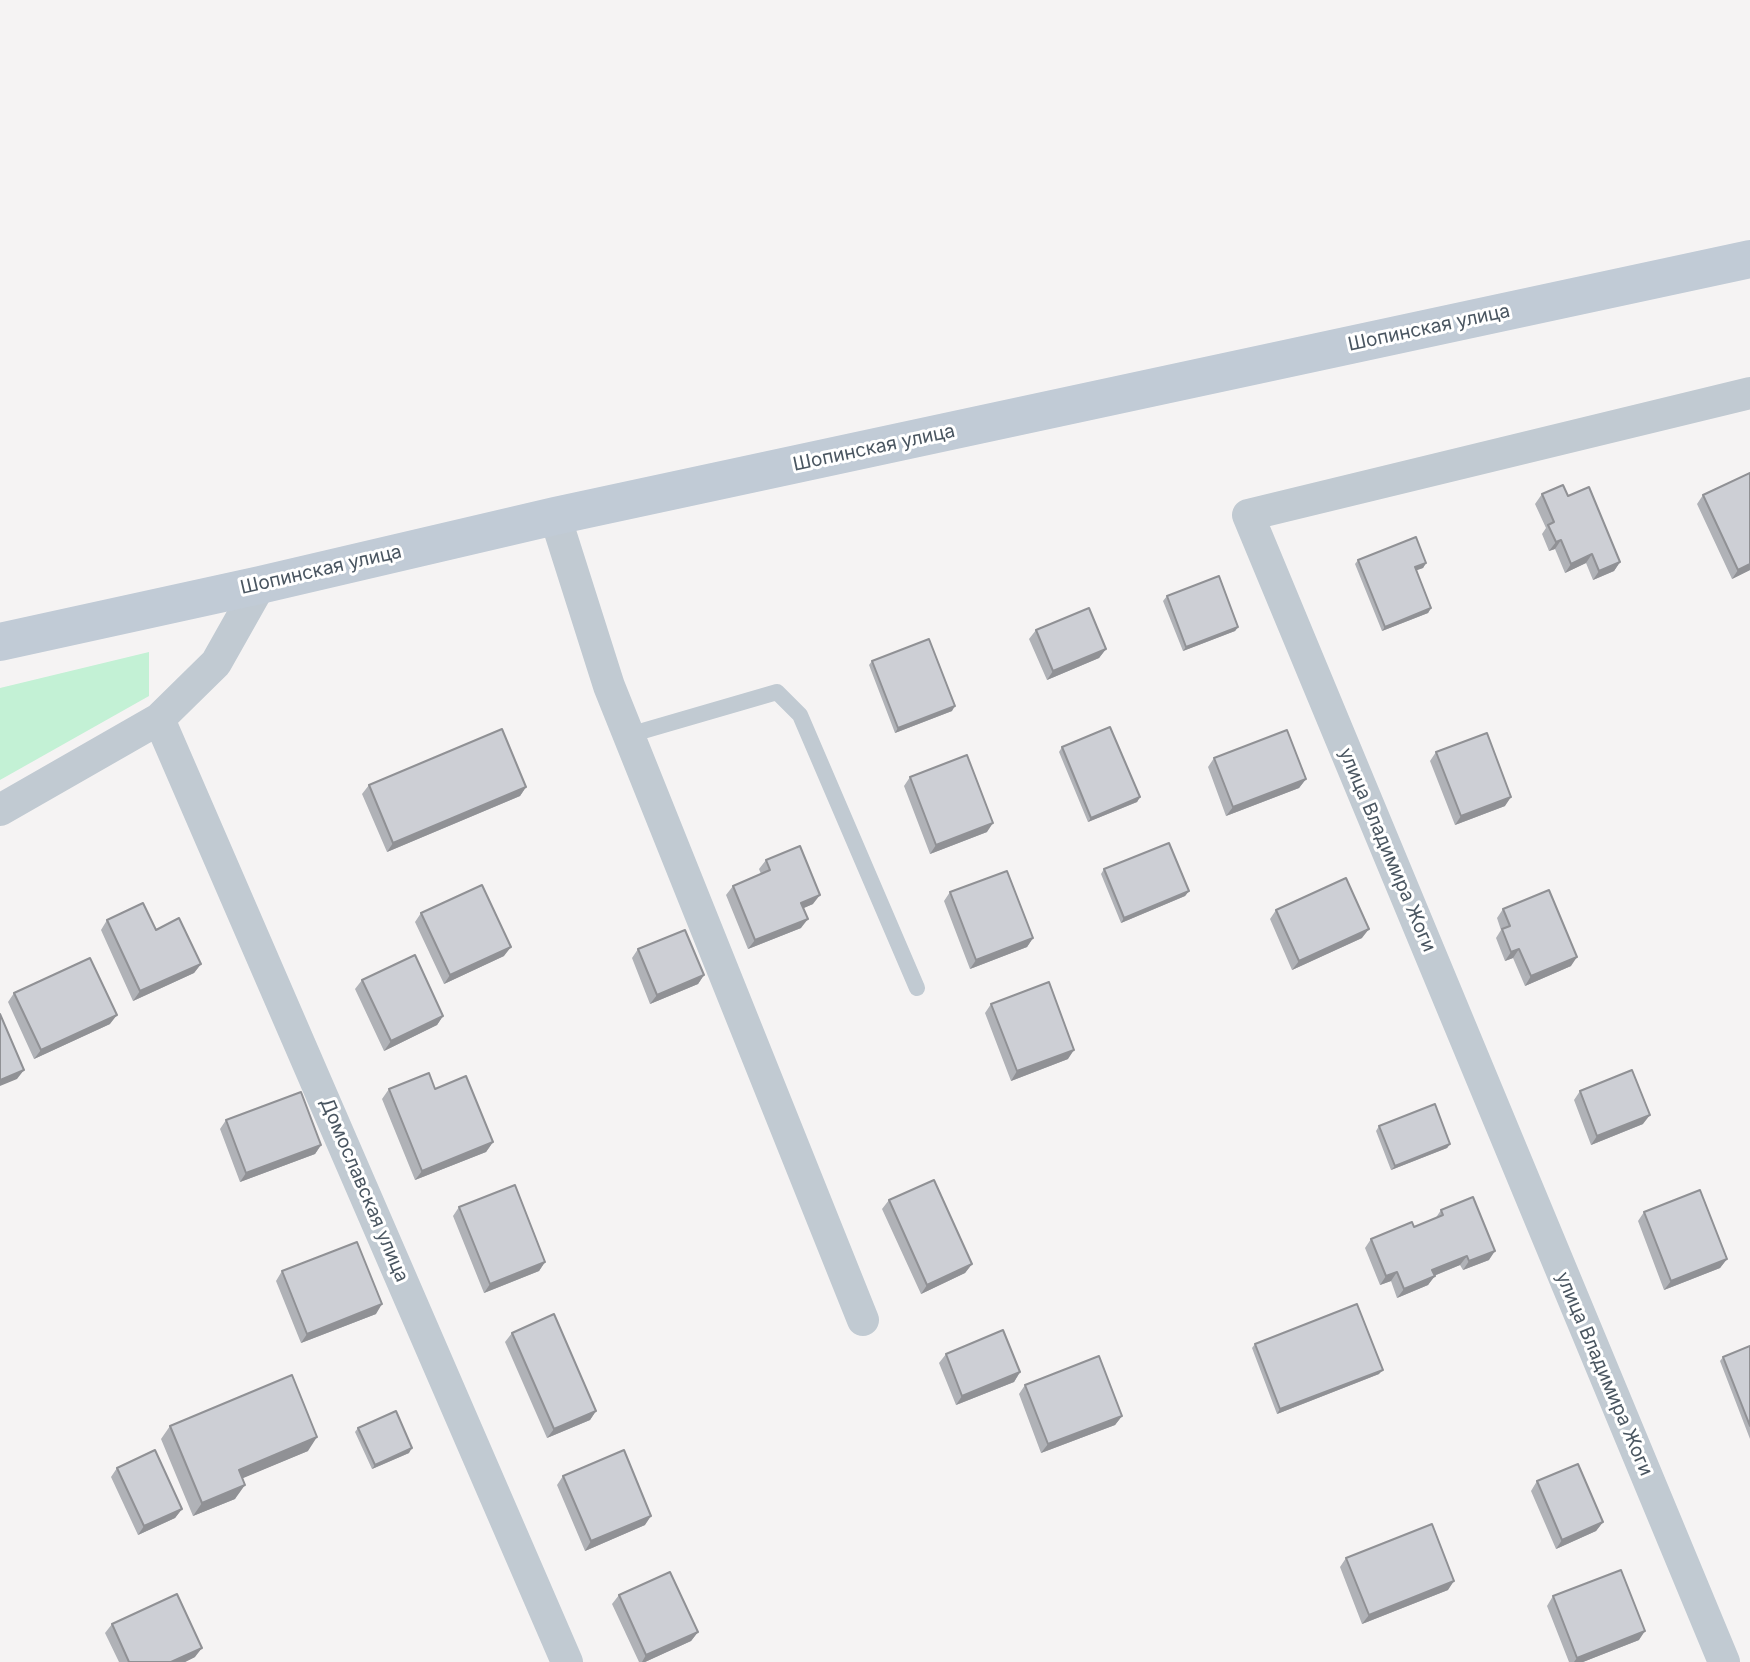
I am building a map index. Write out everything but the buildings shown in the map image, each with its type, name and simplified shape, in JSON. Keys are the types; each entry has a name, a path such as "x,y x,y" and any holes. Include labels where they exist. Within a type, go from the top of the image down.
{"street":[{"name":"Шопинская улица","path":"0,642 555,516 1750,259"},
{"name":"улица Владимира Жоги","path":"1724,1662 1248,514 1750,393"},
{"path":"555,516 609,686 863,1320"},
{"path":"0,810 159,719 216,663 260,585"},
{"name":"Домославская улица","path":"159,719 568,1662"}],"lane":[{"path":"629,736 777,692 800,715 917,988"}],"green space":[{"path":"149,652 149,696 0,780 0,688"}]}
